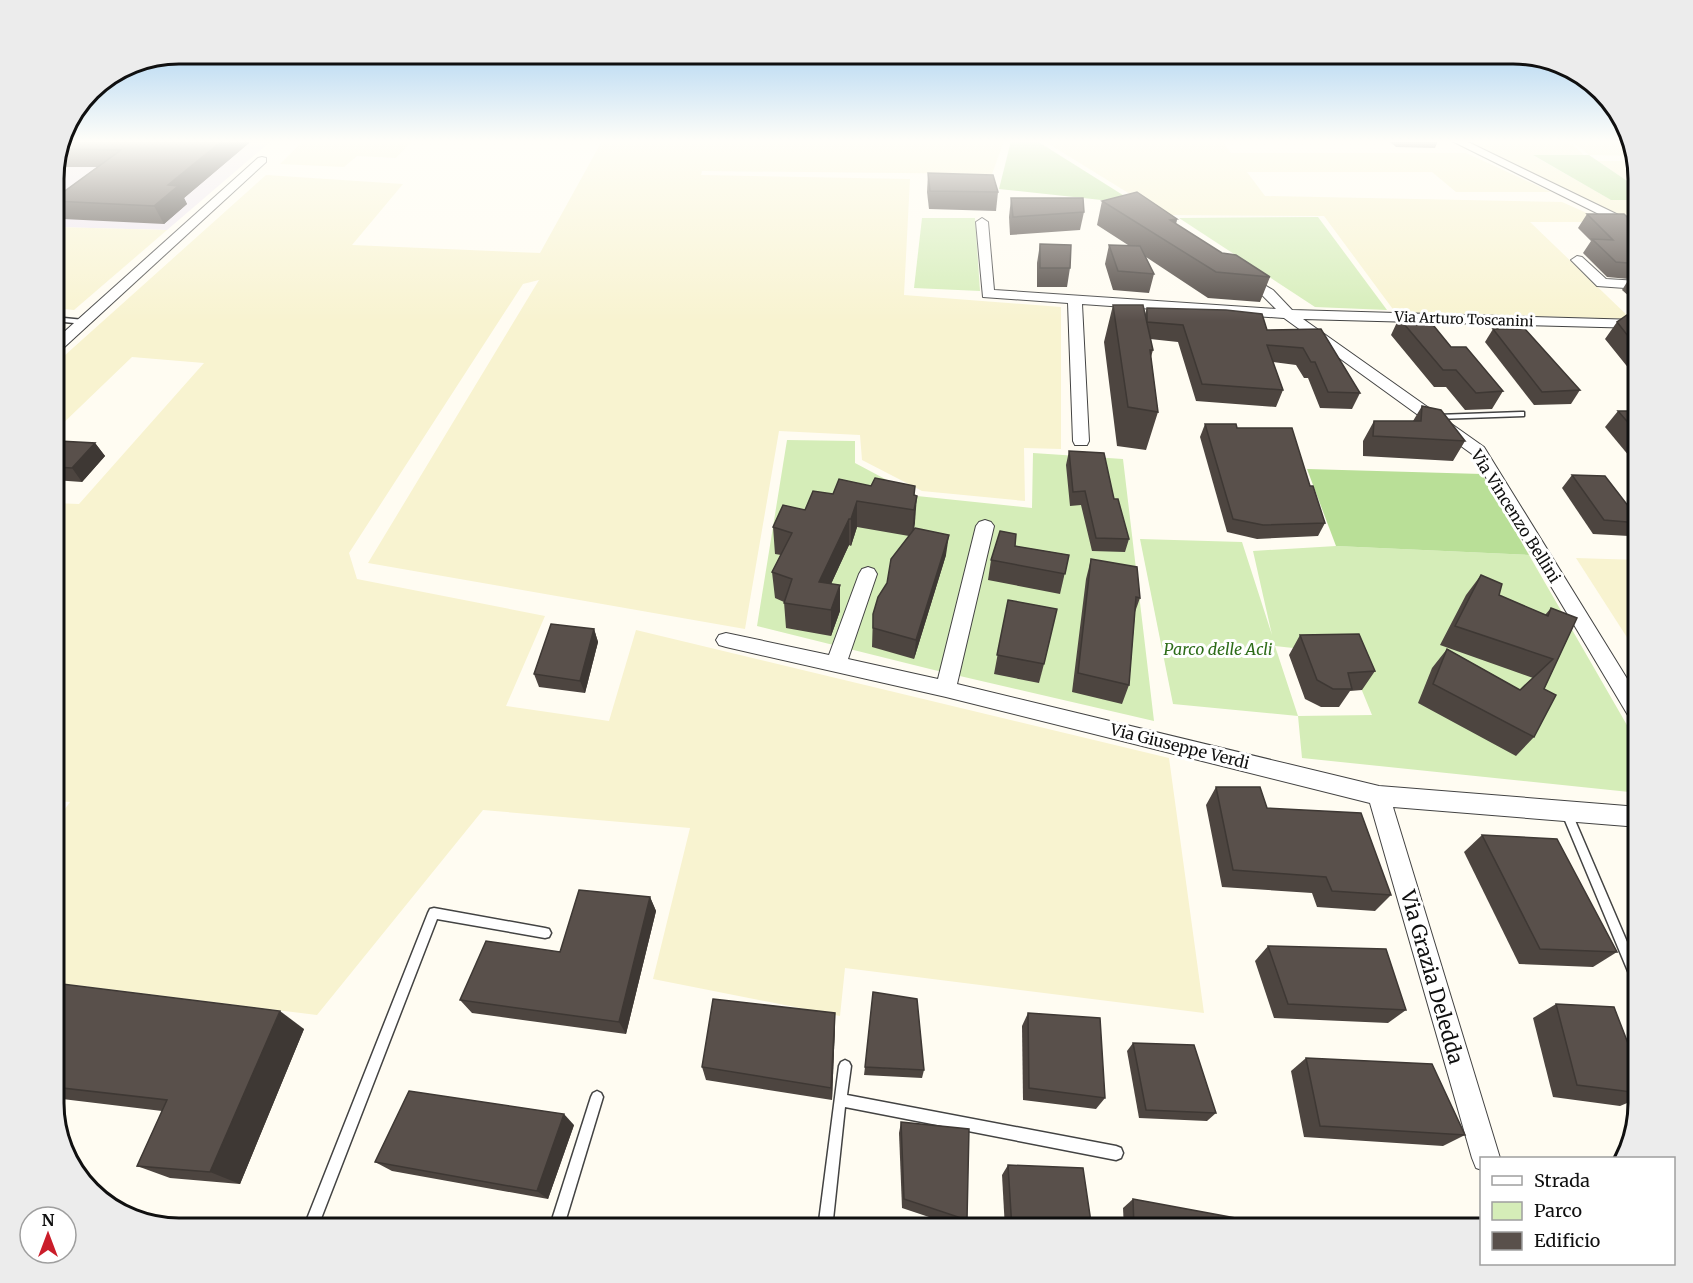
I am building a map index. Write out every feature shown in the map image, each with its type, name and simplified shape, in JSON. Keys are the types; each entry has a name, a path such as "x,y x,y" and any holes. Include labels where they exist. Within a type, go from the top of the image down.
{"street":[{"path":"65,339 217,201"},
{"path":"1579,201 1628,225"},
{"path":"982,222 988,294 1288,314"},
{"path":"1577,260 1602,283 1628,284"},
{"name":"Via Vincenzo Bellini","path":"1230,267 1268,293 1288,314 1478,451 1628,698"},
{"path":"1075,300 1081,441"},
{"name":"Via Arturo Toscanini","path":"1288,314 1628,324"},
{"path":"946,689 985,526"},
{"path":"836,664 868,574"},
{"name":"Via Giuseppe Verdi","path":"726,640 946,689 1379,796 1628,816"},
{"name":"Via Grazia Deledda","path":"1379,796 1486,1157"}],"lane":[{"path":"65,321 84,322"},
{"path":"1431,417 1521,414"},
{"path":"1566,811 1628,958"},
{"path":"314,1219 434,913 545,933"},
{"path":"826,1219 844,1066"},
{"path":"559,1219 597,1097"},
{"path":"840,1100 1116,1153"}],"shaded area":[{"path":"65,201 201,201 167,230 65,227"},
{"path":"237,201 389,201 352,245 540,253 569,201 909,201 904,295 1061,307 1061,449 1024,448 1025,501 922,491 862,460 860,435 779,431 745,629 368,563 539,280 523,284 349,553 357,579 545,616 506,706 609,721 636,630 1169,758 1204,1013 845,968 840,1016 653,979 690,828 483,810 317,1015 75,985 65,1001 65,809 70,802 65,802 65,503 79,504 204,363 132,357 65,421 65,355"},
{"path":"1141,201 1562,202 1607,222 1530,222 1628,316 1628,319 1395,312 1324,216 1164,215"},
{"path":"1587,201 1628,201 1628,221"},
{"path":"65,227 167,230 74,310 65,309"},
{"path":"1576,558 1628,560 1628,639"}],"green space":[{"path":"1318,217 1387,310 1315,307 1179,218"},
{"path":"922,218 975,218 980,291 914,288"},
{"path":"787,440 855,441 855,463 917,496 1032,508 1033,453 1123,459 1154,721 757,626"},
{"path":"1307,469 1482,474 1529,555 1336,546"},
{"name":"Parco delle Acli","path":"1140,539 1242,542 1272,635 1253,551 1336,546 1529,555 1628,727 1628,792 1302,758 1298,716 1173,704","holes":["1275,646 1347,654 1372,715 1298,716"]}],"building":[{"path":"65,201 160,201 154,206 65,202"},
{"path":"1011,201 1083,201 1084,212 1013,217"},
{"path":"1102,201 1150,201 1177,219 1170,220 1222,253 1236,255 1270,277 1216,272"},
{"path":"1587,214 1624,214 1628,218 1628,263 1616,262 1592,239 1613,240"},
{"path":"1040,244 1071,245 1070,268 1040,268"},
{"path":"1109,245 1140,246 1154,274 1118,271"},
{"path":"1113,305 1143,305 1153,350 1150,350 1158,412 1128,407"},
{"path":"1147,308 1226,310 1262,314 1267,330 1321,329 1360,393 1328,392 1315,362 1311,362 1303,348 1267,345 1283,390 1202,384 1183,325 1147,322"},
{"path":"1628,316 1628,336 1617,322"},
{"path":"1399,318 1429,320 1451,347 1466,347 1503,391 1476,393 1456,370 1443,370"},
{"path":"1493,329 1525,329 1580,390 1542,392"},
{"path":"1422,406 1441,410 1465,441 1373,436 1374,421 1421,421"},
{"path":"1618,411 1628,411 1628,422"},
{"path":"1205,424 1236,424 1237,428 1292,428 1310,486 1313,486 1325,523 1263,525 1233,519"},
{"path":"65,441 95,443 72,468 65,468"},
{"path":"1069,451 1104,453 1114,499 1118,499 1129,539 1096,538 1085,491 1073,492"},
{"path":"1572,475 1605,476 1628,506 1628,522 1604,520"},
{"path":"875,478 915,486 914,495 917,496 914,510 857,501 851,519 819,582 840,585 831,610 784,603 792,579 772,572 792,533 773,527 783,505 805,510 813,491 833,494 839,479 871,486"},
{"path":"915,528 949,535 916,640 873,628 873,614 878,597 887,583 891,559"},
{"path":"1000,531 1016,534 1015,546 1069,555 1065,574 991,560"},
{"path":"1091,559 1137,567 1140,598 1136,597 1129,685 1078,673"},
{"path":"1481,575 1502,584 1499,595 1548,616 1551,608 1577,618 1544,689 1556,695 1534,737 1433,684 1447,649 1520,690 1553,659 1455,626"},
{"path":"1008,600 1057,609 1044,664 997,655"},
{"path":"551,624 594,629 580,681 534,674"},
{"path":"1359,634 1375,671 1348,673 1352,689 1333,689 1317,680 1300,635"},
{"path":"1216,787 1260,787 1267,808 1361,813 1391,895 1332,891 1326,877 1233,870"},
{"path":"1482,835 1557,839 1617,952 1540,949"},
{"path":"579,890 650,897 619,1022 460,1000 486,941 560,952"},
{"path":"1268,946 1386,949 1406,1010 1288,1004"},
{"path":"65,984 280,1011 210,1172 137,1166 167,1100 65,1088"},
{"path":"873,992 917,999 924,1070 865,1067"},
{"path":"713,999 835,1013 831,1088 702,1067"},
{"path":"1556,1004 1614,1007 1628,1043 1628,1092 1577,1085"},
{"path":"1028,1013 1100,1018 1105,1098 1029,1088"},
{"path":"1133,1043 1194,1045 1216,1113 1146,1110"},
{"path":"1306,1058 1432,1064 1465,1135 1320,1126"},
{"path":"409,1091 564,1114 537,1191 375,1162"},
{"path":"901,1122 969,1129 967,1219 904,1199"},
{"path":"1008,1165 1083,1168 1091,1219 1011,1219"},
{"path":"1133,1199 1241,1219 1134,1219"}]}
